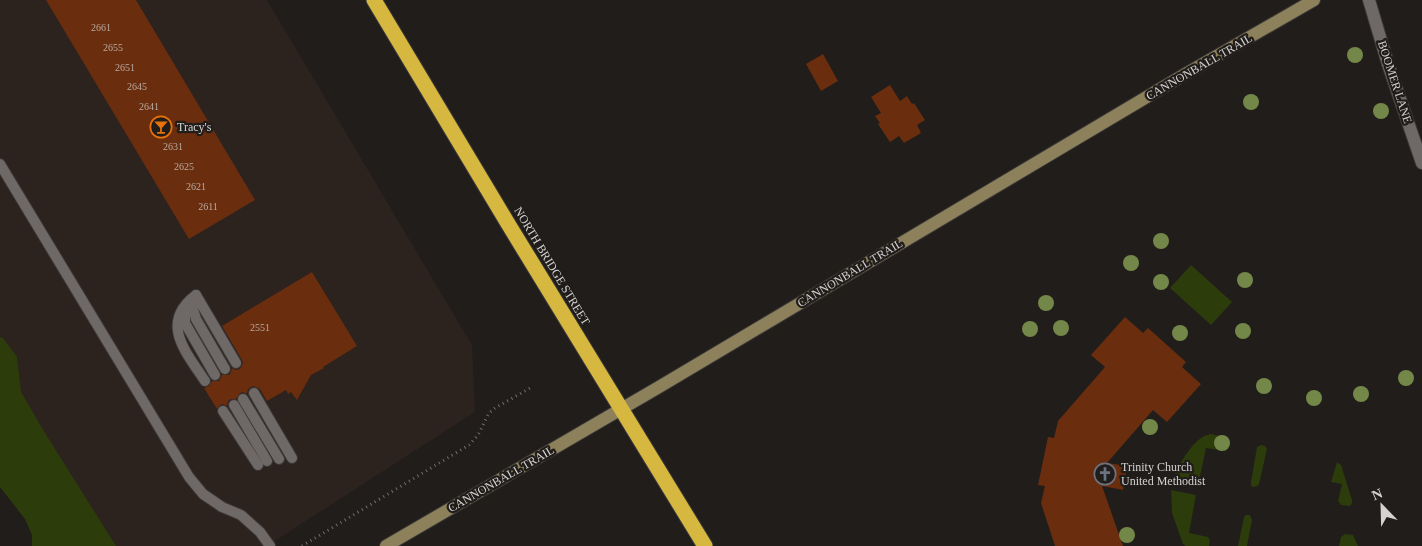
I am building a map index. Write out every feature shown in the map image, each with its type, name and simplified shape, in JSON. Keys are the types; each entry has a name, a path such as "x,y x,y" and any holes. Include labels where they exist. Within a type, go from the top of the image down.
{"highway":[{"name":"NORTH BRIDGE STREET","path":"374,0 705,546"}],"street":[{"name":"CANNONBALL TRAIL","path":"386,546 1314,0"},
{"name":"BOOMER LANE","path":"1369,0 1388,64 1422,163"}],"lane":[{"path":"0,164 189,477 203,494 222,507 241,515 260,532 270,546"},
{"path":"196,295 236,362"},
{"path":"196,295 193,306 196,319 225,369"},
{"path":"196,295 188,304 185,323 215,375"},
{"path":"196,295 185,304 179,314 178,338 205,381"},
{"path":"254,393 292,458"},
{"path":"223,411 262,463 238,402 280,459"}],"path":[{"path":"302,546 468,446 478,435 490,413 495,408 532,387"}],"shaded area":[{"path":"0,0 267,0 472,345 475,412 267,546 92,546 0,393"}],"green space":[{"path":"1191,265 1232,302 1211,325 1170,288"},
{"path":"0,337 3,338 17,357 21,392 116,546 32,546 32,535 25,519 0,487"},
{"path":"1211,434 1227,438 1230,442 1228,449 1225,451 1206,448 1198,486 1173,480 1189,450 1199,440"},
{"path":"1261,445 1267,449 1259,484 1253,487 1251,482 1257,447"},
{"path":"1337,462 1341,465 1352,500 1350,506 1341,505 1338,501 1342,484 1331,482"},
{"path":"1171,490 1196,495 1189,533 1208,537 1210,541 1209,546 1186,546 1183,544 1172,513"},
{"path":"1250,515 1252,520 1247,546 1238,546 1244,517"},
{"path":"1345,534 1353,535 1358,546 1339,546 1341,537"}],"building":[{"path":"46,0 136,0 255,200 189,239"},
{"path":"823,54 838,81 821,91 806,64"},
{"path":"890,85 900,101 907,96 912,104 914,103 925,120 917,125 921,133 904,143 899,136 890,142 875,116 881,113 871,97"},
{"path":"312,272 357,346 311,375 297,400 291,392 288,394 286,390 267,401 260,389 253,386 248,389 247,394 240,393 236,399 228,401 227,406 222,404 217,409 204,388 209,386 212,381 219,381 222,375 229,375 232,368 240,369 243,363 222,326"},
{"path":"1125,317 1143,333 1148,328 1186,362 1182,367 1201,384 1167,422 1153,410 1107,463 1127,466 1123,490 1102,486 1123,546 1055,546 1041,503 1045,486 1038,485 1048,437 1054,438 1058,421 1105,367 1091,355"}],"place":[{"name":"Tracy's","path":"161,127"},
{"name":"Trinity Church United Methodist","path":"1105,474"}]}
